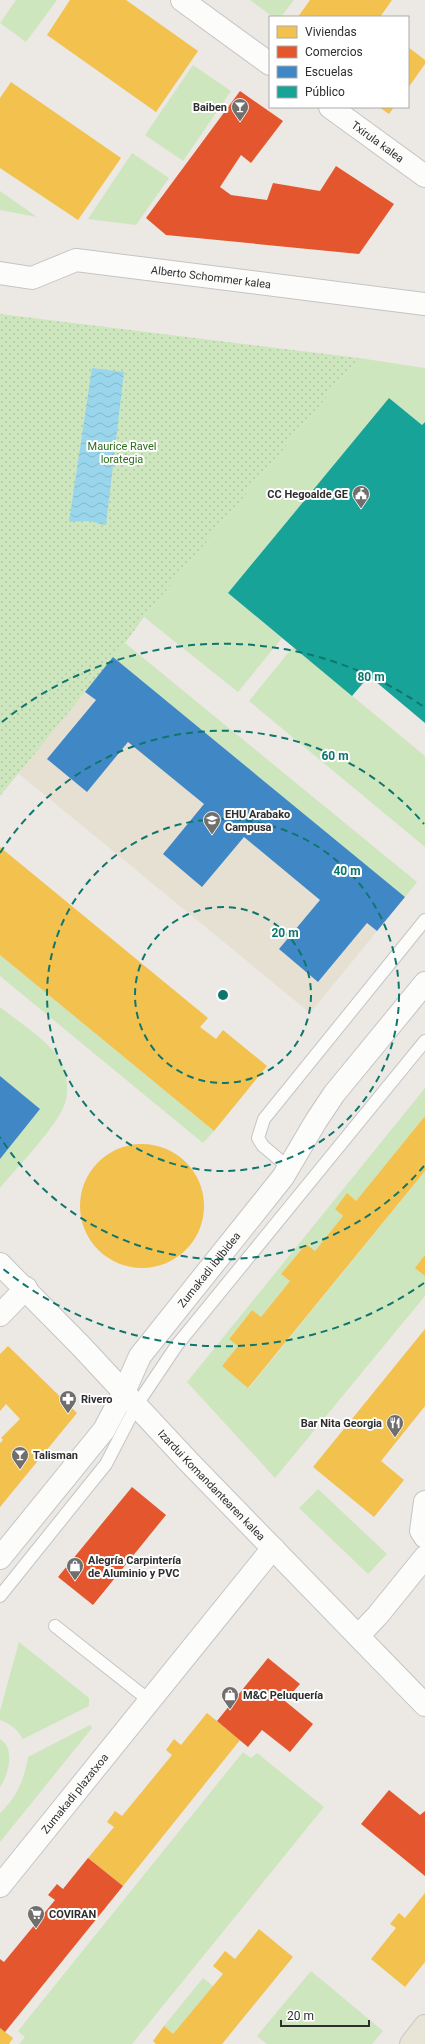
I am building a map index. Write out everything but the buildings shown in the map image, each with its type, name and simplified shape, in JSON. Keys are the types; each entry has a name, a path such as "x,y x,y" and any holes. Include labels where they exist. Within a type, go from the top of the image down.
{"main road":[{"path":"411,2044 425,2026"}],"street":[{"path":"182,0 269,63"},
{"name":"Txirula kalea","path":"331,108 425,176"},
{"name":"Alberto Schommer kalea","path":"0,274 32,278 76,260 425,304"},
{"name":"Zumakadi ibilbidea","path":"0,1558 130,1399 140,1356 283,1177 334,1094 425,983"},
{"name":"Izardui Komandantearen kalea","path":"0,1264 26,1288 130,1399 425,1705"},
{"path":"0,1315 26,1288"},
{"path":"425,1502 421,1531 425,1537"},
{"name":"Zumakadi plazatxoa","path":"0,1886 273,1548"},
{"path":"358,1636 378,1615 425,1557"}],"lane":[{"path":"288,1167 263,1146 258,1138 264,1119 425,920"},
{"name":"Zumakadi ibilbidea","path":"0,1596 102,1468 130,1399 177,1345 425,1041"},
{"path":"55,1626 150,1701"}],"shaded area":[{"name":"EHU Arabako Campusa","path":"113,657 405,897 310,1013 18,773"}],"green space":[{"path":"16,0 57,0 26,42 0,23"},
{"path":"250,0 294,0 282,16 272,16"},
{"path":"193,65 231,91 183,161 145,135"},
{"path":"132,153 169,178 136,225 88,219"},
{"path":"0,191 37,217 0,210"},
{"name":"Maurice Ravel lorategia","path":"0,314 359,358 144,617 125,643 0,796"},
{"path":"359,358 425,368 425,422 422,425 389,398 228,593 282,638 238,692 144,617"},
{"path":"125,643 417,882 405,897 113,657"},
{"path":"293,647 425,756 425,847 249,701"},
{"path":"0,955 214,1131 203,1143 0,976"},
{"path":"0,1007 38,1036 56,1054 65,1071 67,1091 65,1103 61,1113 36,1147 0,1188 0,1159 40,1109 0,1076"},
{"path":"425,1088 425,1116 356,1201 347,1194 335,1209 343,1216 315,1251 306,1244 281,1274 290,1281 261,1317 252,1310 229,1338 238,1346 222,1366 249,1388 425,1171 425,1296 275,1478 187,1382"},
{"path":"318,1489 387,1554 368,1574 299,1508"},
{"path":"19,1642 89,1698 89,1706 23,1739 13,1727 0,1720 0,1711"},
{"path":"90,1725 92,1728 0,1842 0,1813 11,1801 19,1788 28,1757"},
{"path":"0,1739 5,1743 8,1749 9,1762 6,1776 0,1787"},
{"path":"243,1752 251,1758 257,1753 324,1807 132,2044 19,2044 25,2037 18,2031"},
{"path":"311,1971 383,2031 372,2044 267,2044 257,2036"},
{"path":"203,1978 213,1986 173,2034 164,2026"}],"water":[{"path":"92,368 124,372 106,525 88,521 69,522"}],"place":[{"name":"Baiben","path":"240,122"},
{"name":"CC Hegoalde GE","path":"361,509"},
{"name":"EHU Arabako Campusa","path":"212,835"},
{"name":"Rivero","path":"68,1414"},
{"name":"Bar Nita Georgia","path":"395,1438"},
{"name":"Talisman","path":"20,1470"},
{"name":"Alegría Carpintería de Aluminio y PVC","path":"75,1581"},
{"name":"M&C Peluquería","path":"230,1710"},
{"name":"COVIRAN","path":"36,1929"}]}
